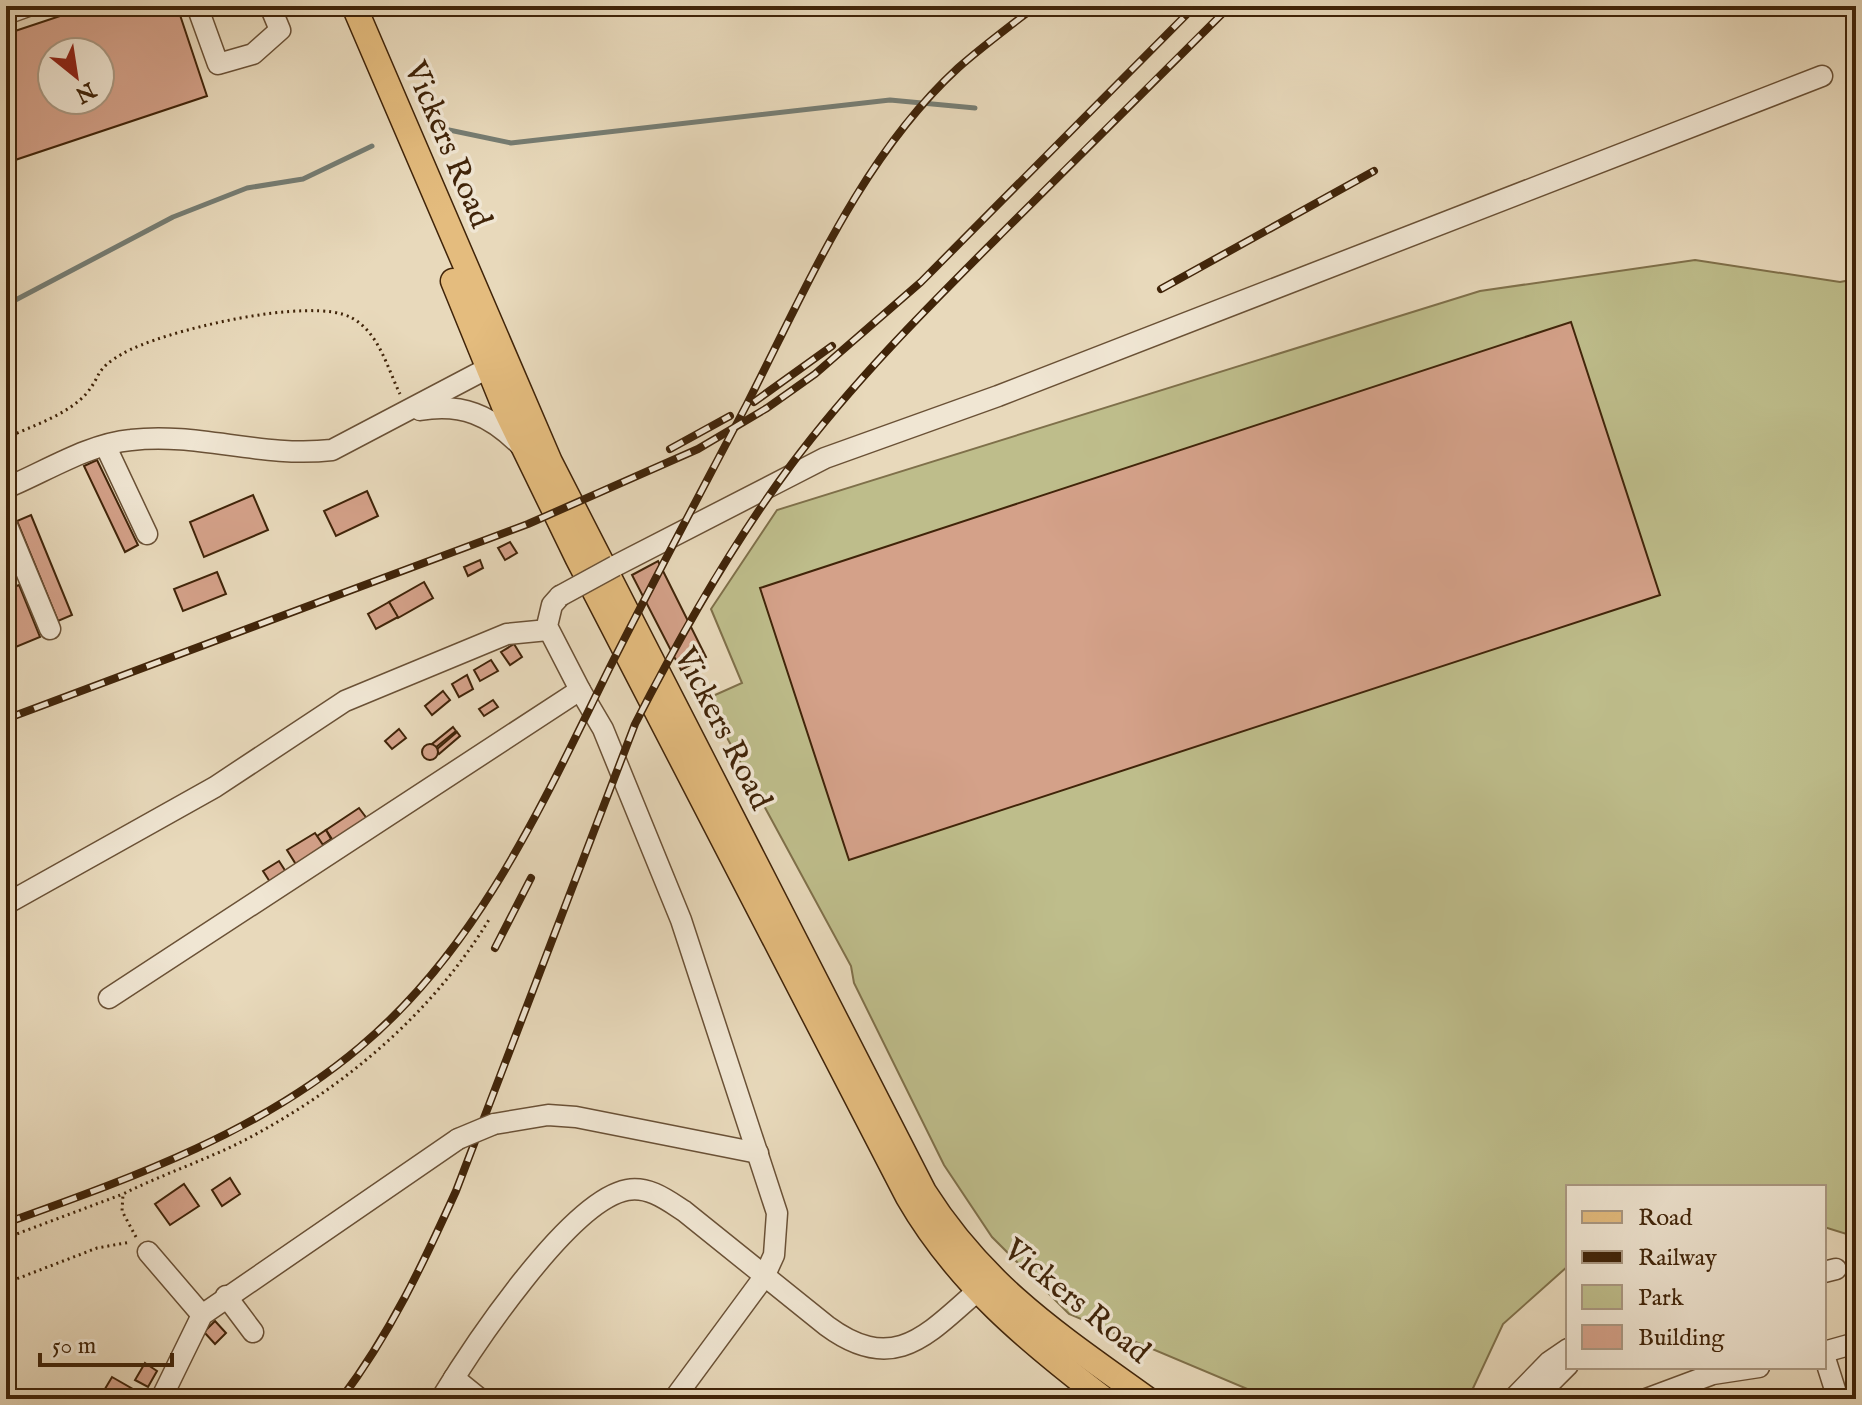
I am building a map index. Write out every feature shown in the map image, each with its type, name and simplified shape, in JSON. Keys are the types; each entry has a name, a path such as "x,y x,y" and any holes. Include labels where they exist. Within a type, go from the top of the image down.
{"main road":[{"name":"Vickers Road","path":"336,6 492,362 593,547 904,1153 984,1286 1028,1312 1147,1399"},
{"name":"Vickers Road","path":"354,6 525,450 895,1174 926,1228 1050,1358 1104,1399"}],"street":[{"path":"6,14 28,6"},
{"path":"197,6 218,64 253,54 280,30 270,6"},
{"path":"674,1399 764,1277 774,1255 777,1213 711,1004 649,835 603,729 548,630 548,617 560,596 825,458 1364,255 1822,76"},
{"path":"6,488 128,440 165,438 264,452 304,454 332,450 408,412 492,362"},
{"path":"408,412 462,407 504,429 525,450"},
{"path":"106,447 147,534"},
{"path":"8,533 14,565 50,629"},
{"path":"6,904 215,787 345,701 507,634 548,630"},
{"path":"109,998 580,690"},
{"path":"161,1399 202,1315 458,1139 494,1124 548,1115 576,1117 758,1153"},
{"path":"441,1399 491,1321 577,1222 607,1198 626,1190 642,1190 661,1196 851,1344 882,1350 913,1342 931,1331 984,1286"},
{"path":"148,1252 202,1315"},
{"path":"226,1296 253,1332"},
{"path":"1826,1352 1856,1343"},
{"path":"1513,1399 1549,1362 1566,1350"},
{"path":"1826,1360 1838,1399"},
{"path":"1534,1399 1566,1367"},
{"path":"1646,1399 1713,1374 1746,1369"},
{"path":"454,1378 480,1399"}],"path":[{"path":"6,438 66,409 87,393 98,370 124,353 167,337 288,311 321,310 351,317 373,334 408,412"},
{"path":"6,1238 123,1194 265,1129 348,1075 406,1026 446,982 490,918"},
{"path":"6,1283 97,1248 122,1241 141,1243 122,1211 123,1194"}],"green space":[{"path":"1695,260 1840,282 1856,279 1856,1237 1826,1228 1826,1185 1566,1185 1566,1268 1503,1324 1468,1399 1271,1399 1069,1314 992,1237 944,1165 854,983 851,966 706,699 742,683 711,609 777,510 1480,291"}],"building":[{"path":"90,6 177,6 207,96 6,163 6,34"},
{"path":"1571,322 1660,595 849,860 760,588"},
{"path":"97,460 138,545 125,552 84,466"},
{"path":"367,491 378,516 336,536 324,511"},
{"path":"253,495 268,530 204,557 190,522"},
{"path":"31,515 72,615 58,621 17,521"},
{"path":"510,542 517,553 505,560 498,548"},
{"path":"480,560 483,568 468,576 464,567"},
{"path":"658,561 706,657 681,670 632,575"},
{"path":"217,572 226,594 183,611 174,589"},
{"path":"424,582 433,598 398,618 389,602"},
{"path":"19,585 40,637 6,651 6,590"},
{"path":"389,602 398,617 376,629 368,614"},
{"path":"514,644 522,657 510,665 501,652"},
{"path":"491,660 498,671 480,681 474,670"},
{"path":"467,675 473,689 459,697 452,684"},
{"path":"443,691 450,700 432,715 425,706"},
{"path":"493,700 498,707 484,716 479,709"},
{"path":"453,727 456,731 435,748 432,744"},
{"path":"399,729 406,738 392,749 385,741"},
{"path":"457,732 460,736 439,754 436,750"},
{"path":"430,744 436,746 436,758 430,760 424,758 422,752 424,746"},
{"path":"359,808 368,820 334,842 326,830"},
{"path":"326,830 331,839 322,845 317,836"},
{"path":"315,833 325,848 297,866 287,850"},
{"path":"279,861 286,872 270,882 263,871"},
{"path":"230,1178 240,1194 222,1206 212,1190"},
{"path":"184,1184 199,1206 170,1225 155,1204"},
{"path":"215,1321 226,1333 215,1344 204,1332"},
{"path":"145,1363 157,1371 148,1387 135,1380"},
{"path":"112,1377 145,1396 144,1399 99,1399"}],"waterway":[{"path":"430,126 511,143 890,100 975,108"},
{"path":"6,305 173,217 247,188 303,179 372,146"}],"railway":[{"path":"6,1223 100,1189 191,1151 279,1105 360,1047 402,1008 440,965 504,872 532,822 814,271 864,183 892,142 958,68 1036,6"},
{"path":"6,719 528,524 698,449 767,408 815,374 921,282 1195,6"},
{"path":"341,1399 390,1324 444,1218 635,724 727,559 791,465 895,342 1230,6"},
{"path":"1161,289 1374,171"},
{"path":"754,402 832,346"},
{"path":"670,449 730,416"},
{"path":"495,948 531,878"}]}
